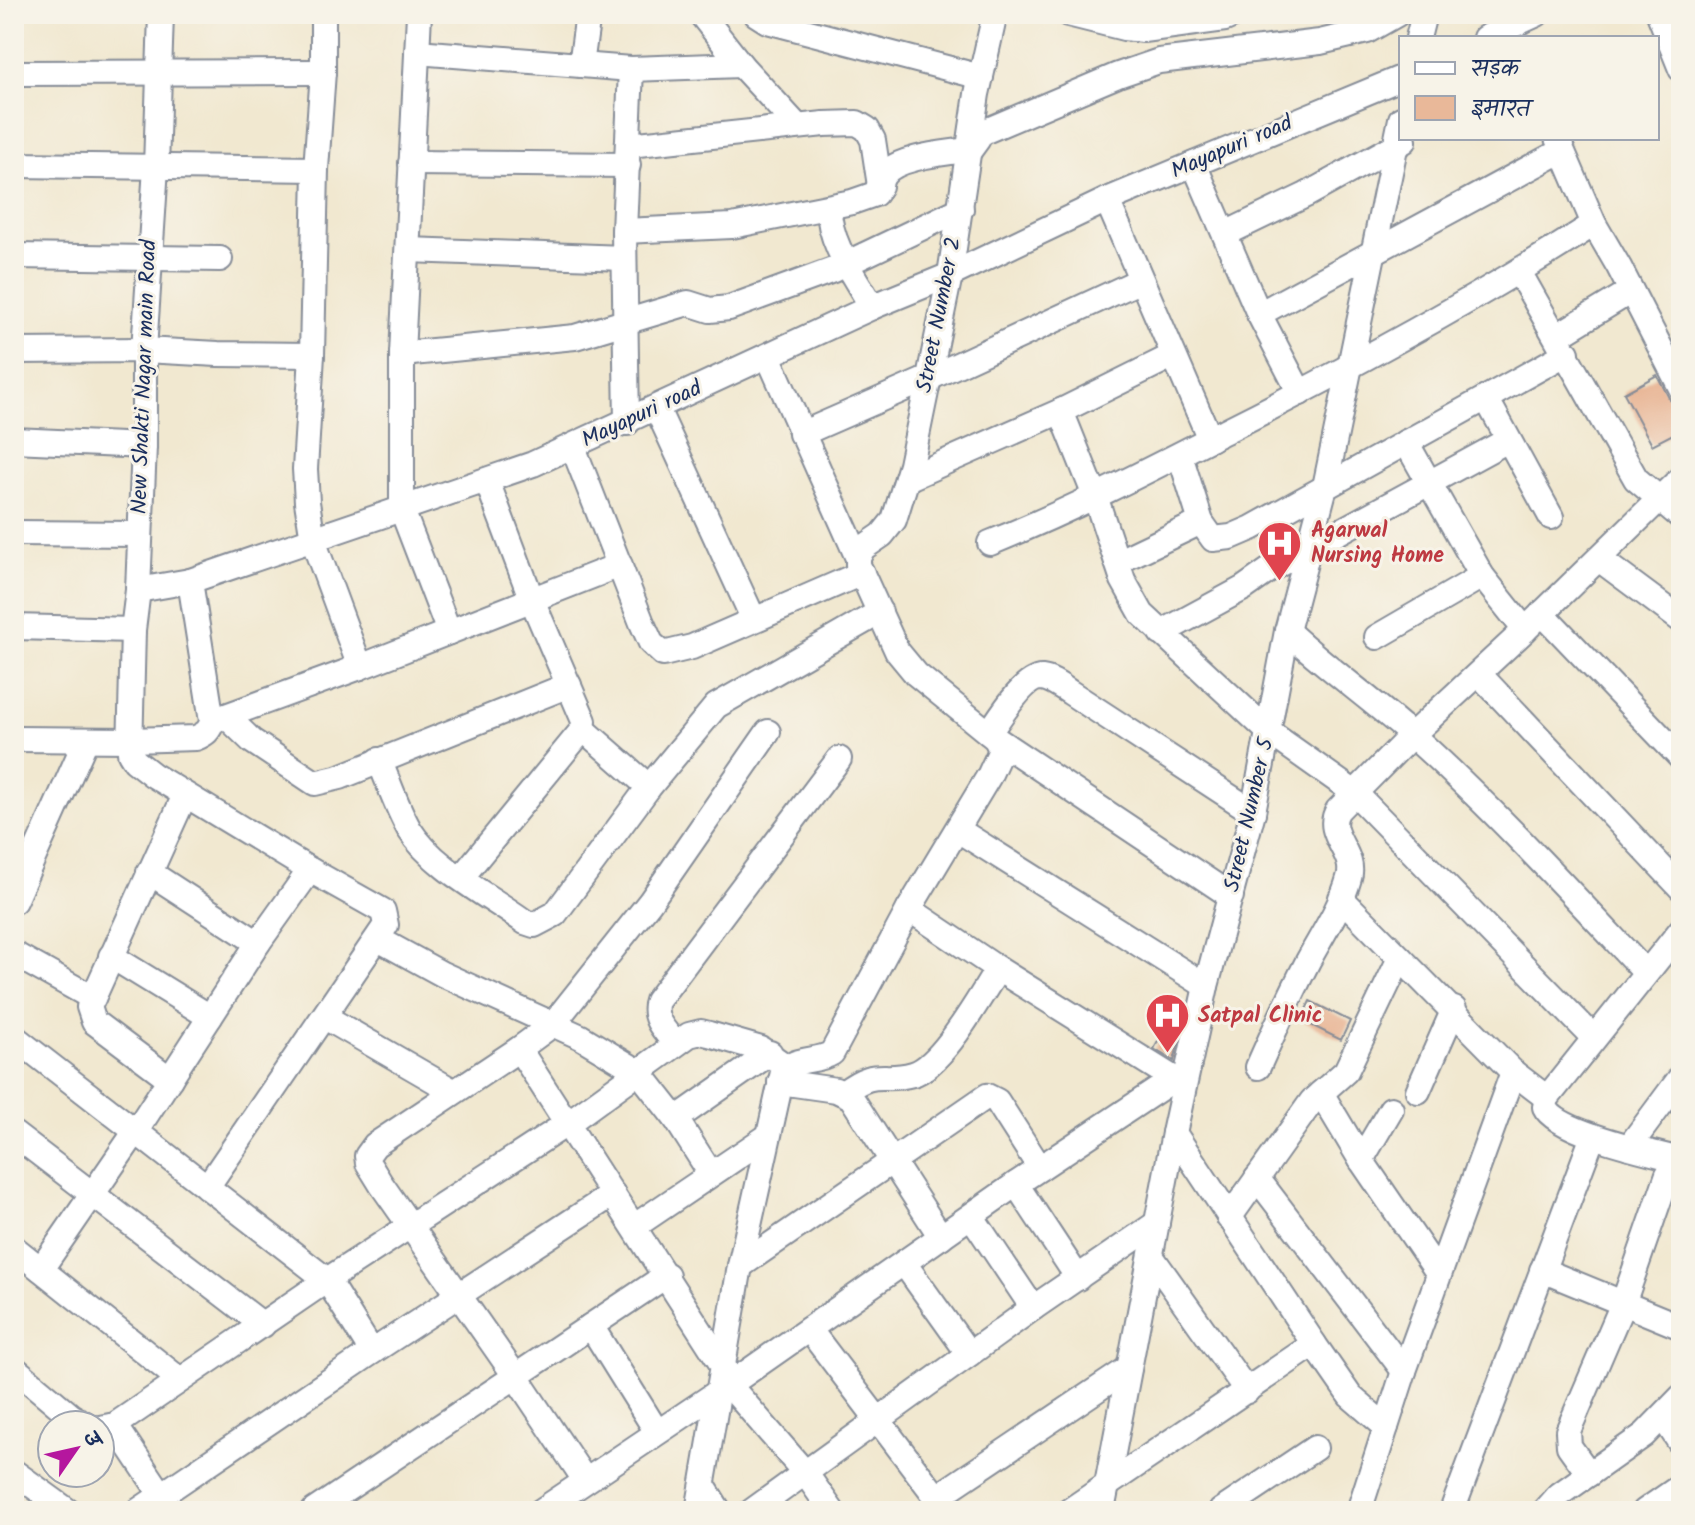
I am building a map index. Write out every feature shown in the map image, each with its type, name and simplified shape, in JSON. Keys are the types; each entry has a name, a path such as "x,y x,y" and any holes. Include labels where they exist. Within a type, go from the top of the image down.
{"street":[{"name":"New Shakti Nagar main Road","path":"131,740 133,630 138,590 144,446 144,350 156,167 161,14"},
{"path":"323,14 312,355 305,469 313,540 360,667"},
{"path":"419,14 402,354 402,510 449,632"},
{"path":"581,65 588,14"},
{"path":"701,14 741,65 797,126"},
{"path":"756,14 767,21 981,77"},
{"name":"Street Number 2","path":"860,565 863,548 882,535 894,520 907,479 976,141 981,77 995,14"},
{"path":"976,141 986,121 1009,14"},
{"path":"1068,14 1143,30 1225,19 1236,14"},
{"path":"624,231 732,226 865,199 875,194 883,176 890,169 976,141 1118,75 1159,61 1320,42 1346,25 1367,31 1397,14"},
{"path":"1418,36 1424,14"},
{"path":"1668,22 1681,69"},
{"path":"1491,36 1527,25"},
{"path":"417,52 631,69 741,65"},
{"path":"627,423 624,231 631,69"},
{"path":"14,73 323,72"},
{"name":"Mayapuri road","path":"138,590 190,581 487,481 573,447 1107,200 1399,79"},
{"path":"411,163 629,155 797,126 849,122 867,129 873,140 880,186"},
{"path":"1225,234 1306,195 1402,142"},
{"name":"Street Number 5","path":"1102,1511 1174,1133 1179,1082 1253,812 1287,631 1325,487 1373,252 1402,142"},
{"path":"1259,314 1559,144 1594,224 1681,388"},
{"path":"1194,164 1259,314 1300,393"},
{"path":"14,165 316,169"},
{"path":"1107,200 1210,439"},
{"path":"829,207 831,230 872,307"},
{"path":"402,354 575,337 688,303 710,310 729,308 848,263 961,209"},
{"path":"990,543 1180,455 1300,393 1519,272 1594,224"},
{"path":"408,250 624,258"},
{"path":"14,256 220,259"},
{"path":"1519,272 1636,479 1681,517"},
{"path":"801,434 1141,280"},
{"path":"1180,455 1201,522 1213,539 1231,537 1486,398 1631,291"},
{"path":"14,351 144,350 312,355"},
{"path":"768,356 897,651 916,674 992,736 1231,896"},
{"path":"907,479 1061,411 1172,356"},
{"path":"1486,398 1551,517"},
{"path":"657,409 753,618"},
{"path":"1061,411 1117,562 1133,601 1142,614 1269,732 1355,793 1594,1038"},
{"path":"14,440 144,446"},
{"path":"1161,633 1244,588 1271,569 1508,440"},
{"path":"1406,442 1482,576 1681,758"},
{"path":"573,447 651,643 663,654 692,647 860,565"},
{"path":"1258,1067 1351,874 1333,827 1333,818 1412,735 1681,478"},
{"path":"461,878 583,729 584,721 532,600 487,481"},
{"path":"1117,562 1201,522"},
{"path":"14,533 139,534"},
{"path":"1599,559 1681,620"},
{"path":"14,739 196,738 211,729 219,719 620,565"},
{"path":"1377,637 1482,576"},
{"path":"190,581 219,719 315,783 340,777 569,685"},
{"path":"379,760 410,829 425,848 461,878 525,922 534,925 544,922 555,914 649,787 716,706 876,605"},
{"path":"14,627 133,630"},
{"path":"1287,631 1330,671 1412,735 1528,847 1646,973"},
{"path":"1479,674 1681,888"},
{"path":"992,736 1027,684 1036,679 1052,681 1253,812"},
{"path":"583,729 649,787"},
{"path":"585,1480 381,1184 367,1156 375,1145 553,1024 650,902 768,732"},
{"path":"676,1119 779,1067 824,1058 832,1053 909,909 999,757 1000,744 992,736"},
{"path":"14,901 86,740"},
{"path":"131,740 130,753 135,761 185,795 383,911 386,925 207,1187"},
{"path":"675,1043 656,1016 654,1009 657,1001 839,759"},
{"path":"170,1079 94,1022 89,1007 185,795"},
{"path":"958,830 1206,986"},
{"path":"41,1269 310,870"},
{"path":"149,872 258,943"},
{"path":"1341,898 1513,1072 1547,1098"},
{"path":"541,1511 657,1432 724,1380 809,1329 1040,1168 1179,1082 998,969 909,909"},
{"path":"1589,1474 1569,1446 1567,1437 1624,1301 1668,1174 1681,1161 1593,1136 1552,1117 1545,1107 1547,1098 1681,930"},
{"path":"378,939 442,974 581,1037 639,1072 676,1119 711,1174"},
{"path":"14,954 93,998"},
{"path":"111,956 210,1017"},
{"path":"1229,1218 1300,1117 1353,1061 1400,958"},
{"path":"843,1093 868,1077 912,1074 932,1063 998,969"},
{"path":"1418,1091 1454,1009"},
{"path":"325,1017 453,1091"},
{"path":"116,1421 568,1123 675,1043 701,1032 843,1093 859,1107 941,1237"},
{"path":"14,1037 327,1280 372,1352"},
{"path":"519,1049 667,1275 724,1380 806,1474 832,1511"},
{"path":"698,1511 724,1380 740,1266 768,1136 779,1067"},
{"path":"1359,1511 1404,1371 1513,1072"},
{"path":"1629,1147 1681,1077"},
{"path":"1321,1093 1361,1160 1439,1274"},
{"path":"740,1266 983,1097 991,1095 997,1101 1040,1168"},
{"path":"1361,1160 1391,1109"},
{"path":"1174,1133 1350,1396 1386,1427"},
{"path":"14,1134 263,1325"},
{"path":"635,1226 768,1136"},
{"path":"1452,1511 1593,1136"},
{"path":"1257,1178 1404,1371"},
{"path":"1016,1184 1078,1278"},
{"path":"138,1511 613,1194"},
{"path":"972,1217 1033,1308"},
{"path":"752,1511 1033,1308 1157,1223"},
{"path":"14,1248 180,1380"},
{"path":"1151,1256 1247,1391"},
{"path":"904,1263 969,1354"},
{"path":"1542,1270 1624,1301 1681,1327"},
{"path":"314,1511 667,1275"},
{"path":"591,1326 657,1432"},
{"path":"809,1329 942,1504 1129,1368"},
{"path":"1069,1511 1314,1344"},
{"path":"14,1368 63,1409"},
{"path":"1546,1510 1559,1495 1644,1435 1681,1397"},
{"path":"1663,1417 1681,1444"},
{"path":"116,1436 161,1494"},
{"path":"1221,1511 1315,1448"},
{"path":"14,1472 68,1511"},
{"path":"1645,1511 1681,1486"},
{"path":"704,1487 719,1511"}],"building":[{"path":"1657,375 1681,421 1681,430 1652,445 1624,393"},
{"path":"1310,1001 1350,1021 1341,1040 1301,1020"},
{"path":"1163,1032 1179,1041 1174,1061 1154,1049"}],"place":[{"name":"Agarwal Nursing Home","path":"1280,583"},
{"name":"Satpal Clinic","path":"1167,1055"}]}
